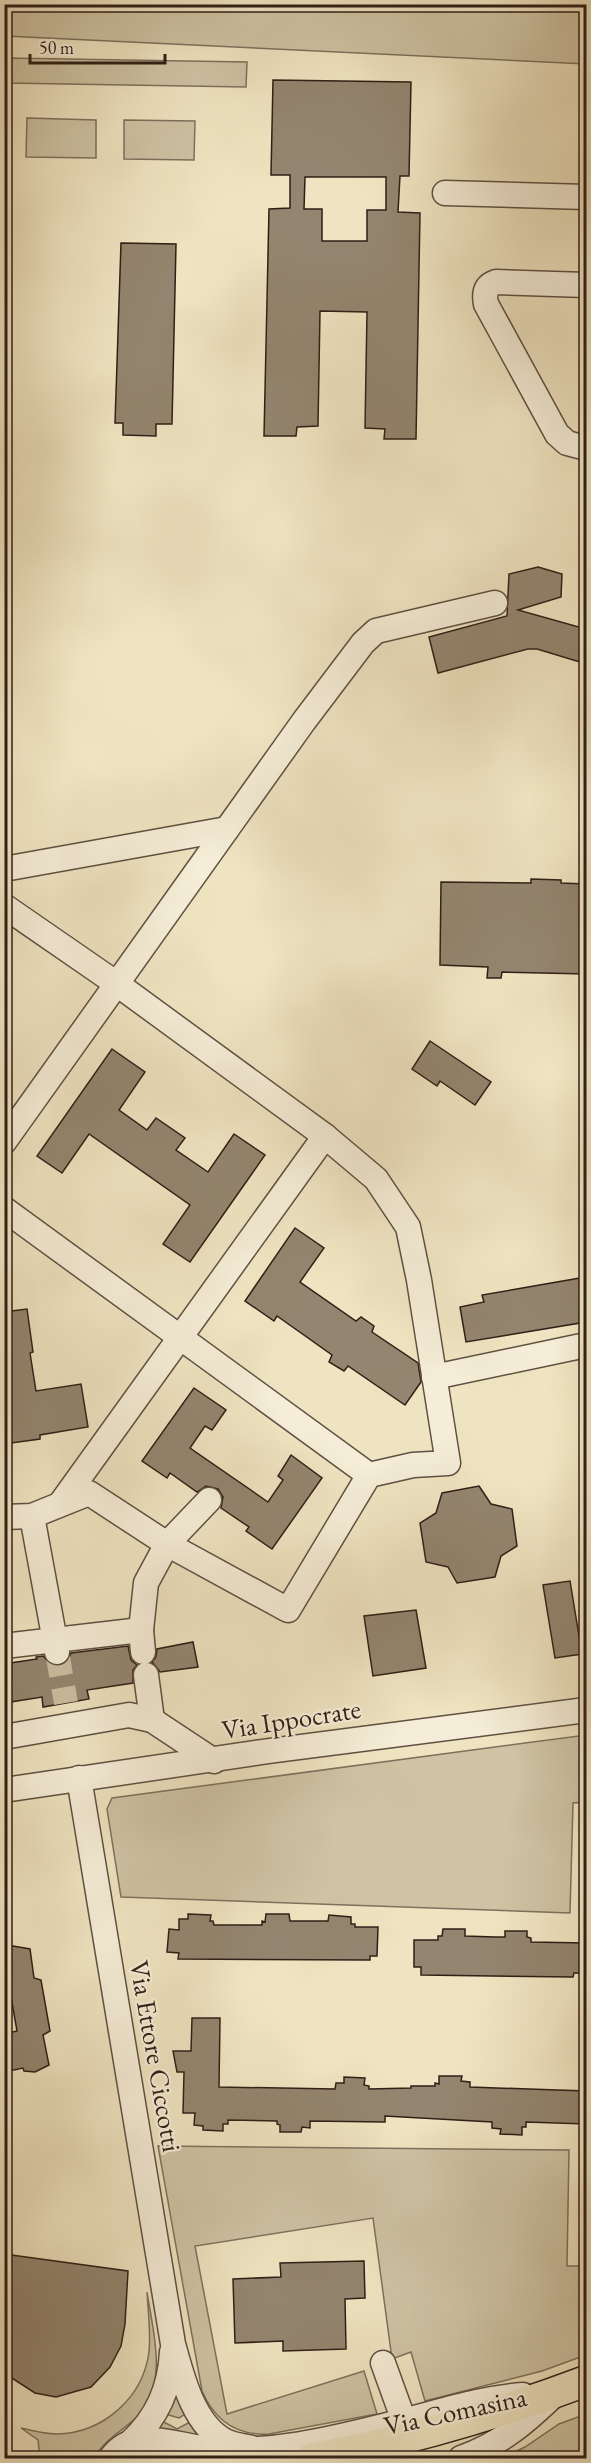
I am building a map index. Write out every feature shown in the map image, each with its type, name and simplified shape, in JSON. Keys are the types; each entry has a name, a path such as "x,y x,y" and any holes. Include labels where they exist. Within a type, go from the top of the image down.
{"main road":[{"name":"Via Comasina","path":"312,2458 395,2441 556,2393 586,2381"},
{"name":"Via Comasina","path":"404,2458 470,2437 556,2393"}],"street":[{"path":"445,193 586,198"},
{"path":"586,285 495,282 487,288 485,299 557,434 567,443 586,448"},
{"path":"4,1142 304,721 363,643 376,632 495,603"},
{"path":"4,869 227,829"},
{"path":"4,906 117,984 325,1136 376,1179 408,1227 419,1280 448,1463 412,1465 369,1475 288,1610 167,1544 89,1493 32,1516 5,1516"},
{"path":"61,1503 325,1136"},
{"path":"4,1209 369,1475"},
{"path":"434,1377 586,1345"},
{"path":"152,1720 144,1652 146,1583 167,1544 209,1500"},
{"path":"32,1516 56,1645"},
{"path":"4,1646 56,1645 144,1652"},
{"name":"Via Ippocrate","path":"4,1790 329,1743 586,1710"},
{"path":"4,1737 129,1715 152,1720 214,1761"},
{"name":"Via Ettore Ciccotti","path":"79,1778 173,2344 190,2395 204,2423 225,2441 252,2448"},
{"name":"Via Ettore Ciccotti","path":"131,2442 144,2429 162,2400 168,2384 173,2344"},
{"path":"383,2363 404,2421"},
{"name":"Via Comasina","path":"131,2442 149,2439 217,2449 307,2442 404,2421 492,2398 556,2393"},
{"name":"Via Comasina","path":"461,2458 501,2441 524,2425 556,2393"},
{"path":"111,2458 131,2442"}],"shaded area":[{"path":"5,4 586,5 586,64 5,36"},
{"path":"5,58 247,62 246,87 5,83"},
{"path":"27,118 96,120 96,158 26,157"},
{"path":"124,120 195,121 194,160 124,159"},
{"path":"586,1735 586,1802 573,1803 570,1913 121,1897 107,1809 112,1798"},
{"path":"158,2146 569,2150 567,2266 586,2266 586,2355 542,2371 425,2401 411,2352 392,2359 373,2218 195,2246 227,2414 364,2371 377,2414 269,2434 257,2434 237,2429 213,2411 202,2391"},
{"path":"147,2292 155,2340 156,2373 147,2404 137,2417 108,2441 94,2458 40,2458 38,2440 21,2428 57,2434 90,2427 105,2420 118,2410 139,2384 149,2352"},
{"path":"175,2379 189,2412 179,2418 165,2414"},
{"path":"586,2414 586,2458 502,2458 525,2447 559,2424"},
{"path":"160,2420 177,2429 194,2420 209,2437 153,2432"},
{"path":"147,2448 253,2458 127,2458"}],"building":[{"path":"273,80 411,82 409,176 400,176 398,212 420,213 416,439 384,439 385,429 365,428 367,312 320,311 318,426 297,427 296,436 264,436 269,209 290,208 290,175 271,175","holes":["305,177 386,177 386,210 367,210 367,241 322,241 322,209 304,209"]},
{"path":"121,243 176,244 172,424 156,424 156,436 123,435 123,423 115,423"},
{"path":"538,567 562,574 561,597 518,610 586,629 580,662 537,649 528,649 438,673 429,637 507,616 509,574"},
{"path":"531,879 586,884 586,974 502,972 501,978 487,978 488,967 440,965 441,882 531,883"},
{"path":"430,1041 491,1082 475,1105 440,1081 437,1086 412,1069"},
{"path":"112,1049 145,1072 119,1110 147,1130 156,1118 185,1138 176,1150 208,1172 234,1134 265,1155 190,1262 163,1244 190,1205 89,1134 62,1173 37,1156"},
{"path":"295,1228 324,1248 300,1282 356,1321 361,1317 374,1326 372,1332 418,1363 421,1382 405,1405 348,1366 344,1371 329,1362 332,1355 277,1316 274,1321 245,1301"},
{"path":"586,1277 586,1322 466,1342 460,1307 484,1302 482,1295"},
{"path":"27,1309 33,1352 30,1353 36,1391 81,1384 88,1427 40,1435 40,1439 4,1444 4,1312"},
{"path":"194,1388 226,1410 212,1430 205,1426 190,1448 268,1502 283,1480 278,1476 291,1455 322,1478 272,1549 246,1531 249,1527 221,1508 223,1497 218,1489 206,1486 197,1492 170,1473 167,1478 142,1461"},
{"path":"479,1486 491,1504 512,1509 517,1546 501,1556 495,1577 457,1583 448,1567 426,1562 420,1523 436,1513 442,1493"},
{"path":"570,1581 582,1654 555,1658 543,1585"},
{"path":"416,1610 426,1668 373,1676 364,1616"},
{"path":"193,1642 198,1667 160,1672 152,1662 156,1657 157,1649"},
{"path":"128,1646 131,1660 137,1665 133,1670 133,1683 87,1690 89,1699 43,1707 42,1697 4,1703 4,1664 43,1656 52,1665 59,1666 67,1662 71,1653"},
{"path":"188,1914 211,1915 210,1921 213,1921 214,1925 262,1925 266,1914 289,1914 290,1921 328,1921 329,1915 351,1917 351,1924 355,1924 355,1927 378,1927 377,1956 370,1956 370,1960 178,1959 179,1953 167,1952 169,1929 179,1930 179,1919 188,1919"},
{"path":"443,1929 465,1929 465,1936 495,1937 505,1937 505,1931 527,1931 527,1937 531,1938 531,1942 586,1943 586,1973 574,1973 573,1977 421,1975 421,1967 414,1967 414,1940 438,1940 438,1936 442,1936"},
{"path":"13,1946 30,1949 34,1978 41,1980 50,2031 43,2035 49,2065 35,2072 24,2071 23,2068 4,2072 4,2034 17,2031 10,1991 4,1991 4,1950"},
{"path":"192,2018 220,2018 219,2087 335,2089 336,2083 344,2083 344,2077 365,2078 364,2085 369,2086 369,2089 411,2088 411,2086 435,2086 435,2083 439,2084 439,2076 462,2076 461,2081 470,2082 470,2087 586,2091 586,2124 526,2122 526,2127 522,2127 522,2135 500,2134 501,2129 492,2128 492,2122 385,2116 385,2122 310,2121 310,2128 302,2127 301,2132 280,2132 280,2125 277,2121 228,2120 228,2124 223,2124 223,2131 203,2130 203,2126 194,2125 195,2113 183,2113 184,2072 177,2072 173,2051 191,2051"},
{"path":"4,2254 128,2271 125,2324 121,2346 110,2367 91,2387 56,2397 35,2393 4,2373"},
{"path":"364,2261 365,2298 345,2299 346,2349 283,2351 283,2341 235,2343 233,2279 281,2277 280,2263"}],"tunnel":[{"path":"57,1652 66,1703"}]}
